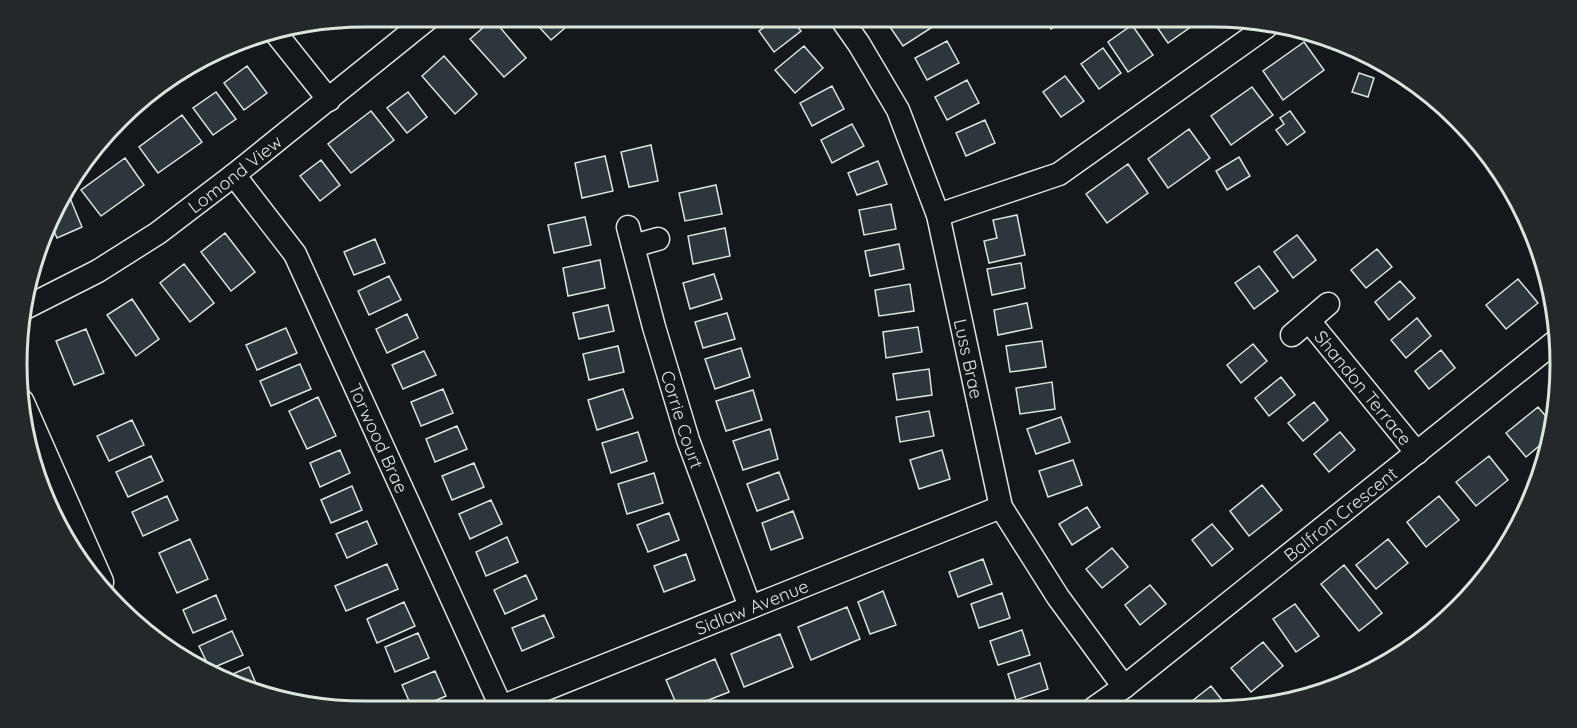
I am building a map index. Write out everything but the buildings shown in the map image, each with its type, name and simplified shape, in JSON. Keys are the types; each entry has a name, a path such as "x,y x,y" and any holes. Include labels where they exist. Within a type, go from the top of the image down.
{"street":[{"name":"Lomond View","path":"32,304 108,265 158,233 234,176 417,27"},
{"name":"Luss Brae","path":"847,27 898,110 938,215 1001,507 1058,597 1124,687"},
{"path":"938,215 1059,174 1261,31"},
{"path":"278,38 328,100"},
{"name":"Torwood Brae","path":"234,176 295,254 498,701"},
{"name":"Corrie Court","path":"658,239 631,236 654,327 688,440 750,608"},
{"name":"Shandon Terrace","path":"1328,304 1300,328 1417,453"},
{"name":"Balfron Crescent","path":"1104,701 1549,346"},
{"path":"34,435 87,556"},
{"name":"Sidlaw Avenue","path":"522,701 1001,507"}]}
